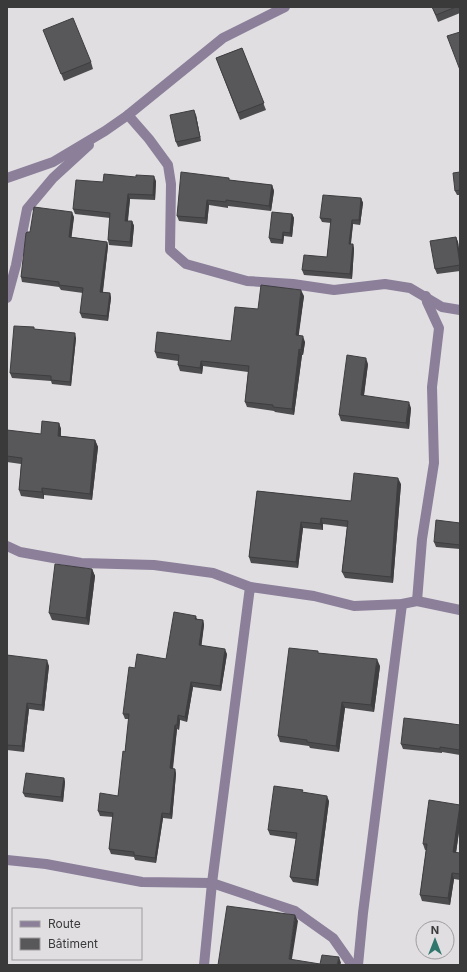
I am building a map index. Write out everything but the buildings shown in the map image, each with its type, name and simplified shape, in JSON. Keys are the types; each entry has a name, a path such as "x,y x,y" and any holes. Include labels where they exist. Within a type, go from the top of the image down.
{"street":[{"path":"7,178 52,162 105,130 128,115 223,38 285,7"},
{"path":"128,115 149,139 168,166 171,184 170,250 186,264 247,282 293,284 334,290 385,284 410,288 426,296 442,307 460,310"},
{"path":"7,298 16,265 27,209 53,178 105,130"},
{"path":"417,601 422,539 434,463 432,387 439,328 427,302 426,296"},
{"path":"7,546 20,552 81,563 154,565 213,573 250,587 314,596 354,606 402,604 417,601 460,610"},
{"path":"204,965 212,883 250,587"},
{"path":"358,965 363,913 402,604"},
{"path":"7,860 46,864 142,882 212,883 295,911 333,938 352,965"}]}
